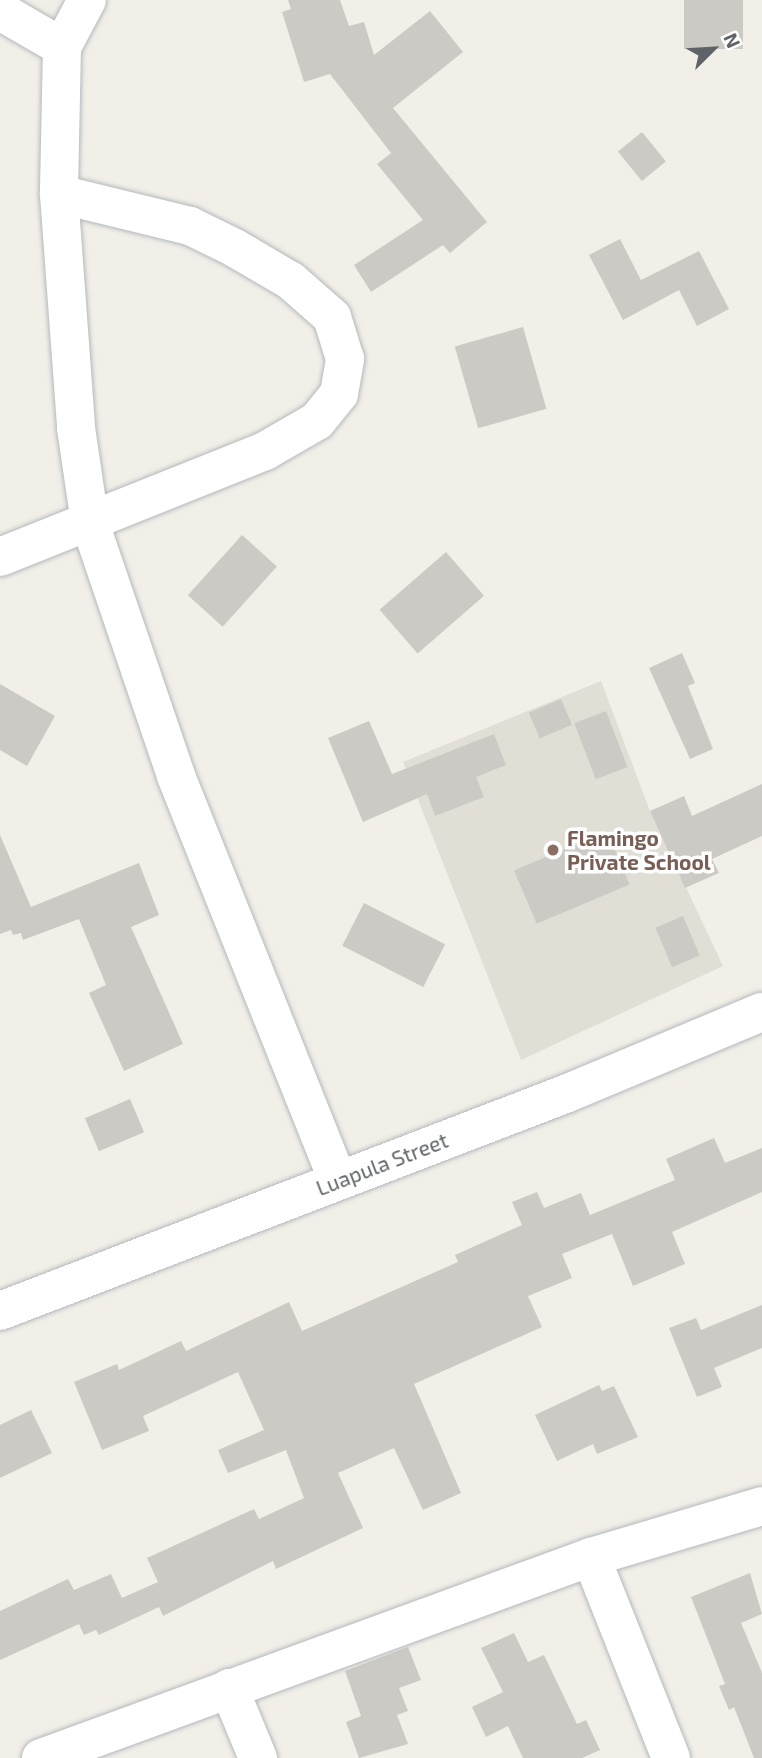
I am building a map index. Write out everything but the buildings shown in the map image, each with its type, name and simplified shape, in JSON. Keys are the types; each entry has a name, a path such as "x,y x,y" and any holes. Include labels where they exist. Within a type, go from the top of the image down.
{"street":[{"path":"87,0 62,47 59,194 76,428 90,523 176,776 338,1181"},
{"path":"0,11 62,47"},
{"path":"0,557 265,451 317,421 339,394 345,359 332,317 291,281 235,248 178,223 59,194"},
{"name":"Luapula Street","path":"0,1311 338,1181 762,1012"},
{"path":"41,1758 591,1557 762,1506"},
{"path":"591,1557 671,1758"},
{"path":"229,1688 258,1758"}],"shaded area":[{"name":"Flamingo Private School","path":"601,681 650,811 723,966 521,1060 403,762"}],"place":[{"name":"Flamingo Private School","path":"553,850"}]}
